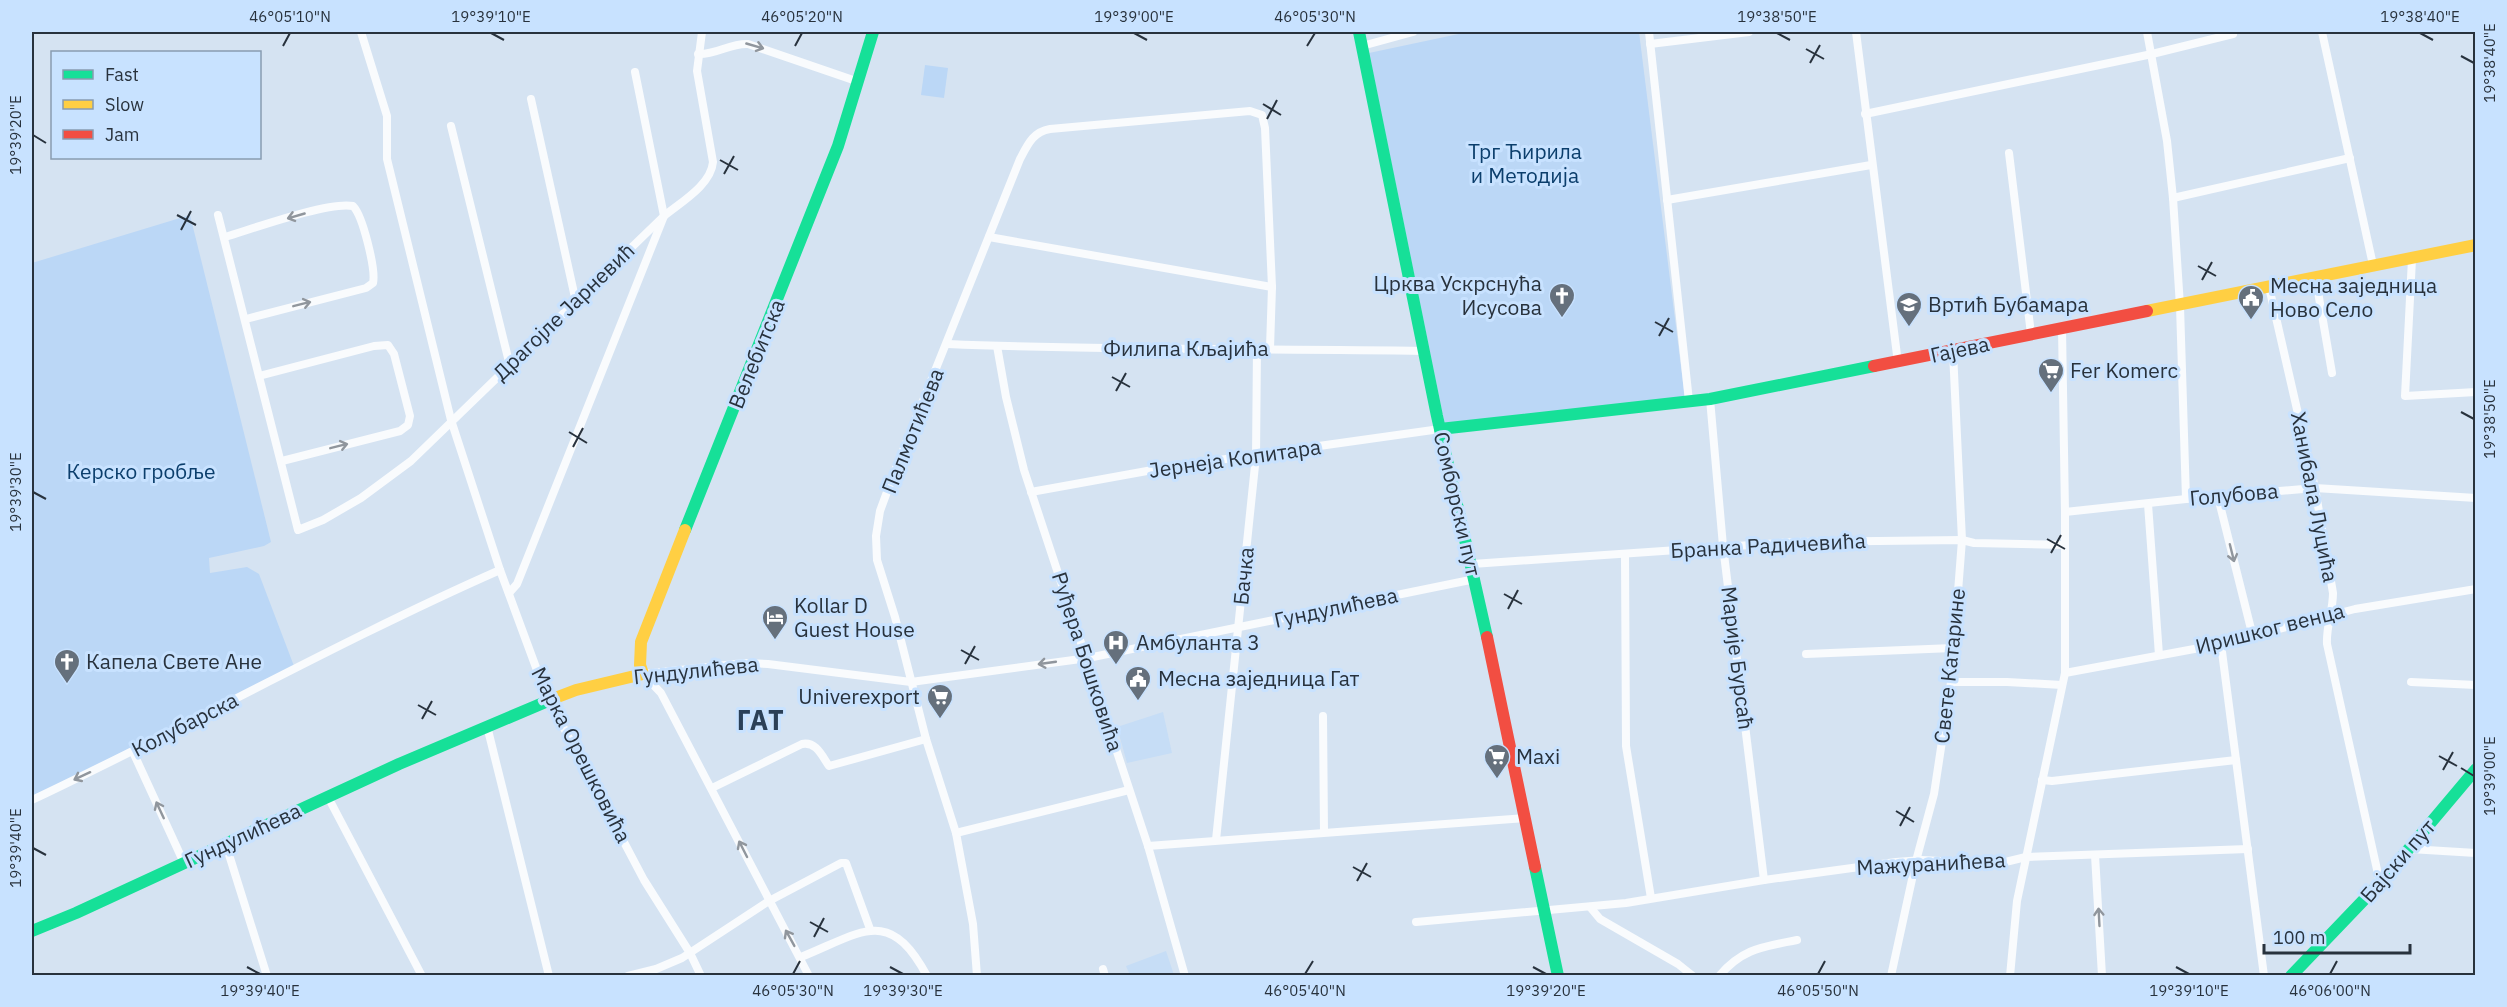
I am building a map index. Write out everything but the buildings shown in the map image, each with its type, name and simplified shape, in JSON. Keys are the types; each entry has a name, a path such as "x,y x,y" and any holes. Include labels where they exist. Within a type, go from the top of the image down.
{"street":[{"name":"Марка Орешковића","path":"361,32 387,116 387,159 451,420 500,570 549,700 644,880 690,953 701,975"},
{"name":"Драгојле Јарневић","path":"282,461 298,530 323,520 361,498 411,461 664,216 706,179 712,170 713,158 697,71 702,32"},
{"name":"Велебитска","path":"643,674 640,665 641,642 808,225 838,146 873,32"},
{"name":"Сомборски пут","path":"1359,32 1440,429 1472,564 1558,975"},
{"path":"1362,46 1413,32"},
{"path":"1649,32 1689,401"},
{"path":"1650,44 1749,32"},
{"path":"1856,32 1871,165 1898,363"},
{"path":"2148,32 2167,141 2173,198 2180,306 2186,499"},
{"path":"2322,32 2373,265"},
{"path":"1865,114 2152,54 2233,34"},
{"path":"698,54 711,53 734,44 748,44 859,82"},
{"path":"509,593 517,584 526,563 664,216 635,72"},
{"path":"531,99 576,302"},
{"name":"Палмотићева","path":"977,975 973,924 956,833 926,739 895,617 877,560 876,536 880,511 894,473 948,344 1020,159 1034,135 1041,130 1250,111 1262,115 1265,128 1272,287"},
{"path":"451,126 510,366"},
{"path":"2009,153 2031,334"},
{"path":"2173,198 2350,158"},
{"path":"1667,200 1871,165"},
{"path":"225,237 319,210 340,205 353,206 358,212 373,269 374,283 355,292 246,319"},
{"path":"218,215 225,237 259,376 282,461 400,431 408,425 410,416 394,354 388,345 374,346 259,376"},
{"path":"989,237 1272,287 1270,348"},
{"path":"635,245 644,247 648,256"},
{"name":"Гајева","path":"1440,429 1710,399 1953,352 2031,334 2180,306 2475,245"},
{"path":"2412,258 2405,396 2475,392"},
{"path":"2319,278 2317,286 2332,373"},
{"name":"Ханибала Луцића","path":"2269,287 2315,489 2333,593 2326,629 2327,644 2380,883"},
{"path":"2010,975 2017,901 2065,673 2062,328"},
{"name":"Филипа Кљајића","path":"948,344 1132,350 1270,348 1425,351"},
{"name":"Руђера Бошковића","path":"997,346 1015,440 1148,846 1185,975"},
{"name":"Бачка","path":"1216,840 1256,456 1257,348"},
{"name":"Свете Катарине","path":"1891,975 1916,861 1934,794 1951,682 1962,540 1953,352"},
{"name":"Марије Бурсаћ","path":"1710,399 1723,546 1764,880"},
{"name":"Јернеја Копитара","path":"1031,492 1149,471 1440,429"},
{"name":"Голубова","path":"2065,512 2218,496 2315,489 2475,498"},
{"path":"2218,496 2253,637"},
{"path":"2148,504 2159,655"},
{"name":"Бранка Радичевића","path":"1472,564 1794,542 1962,540 1974,543 2065,545"},
{"path":"1625,554 1626,746 1651,898"},
{"name":"Колубарска","path":"32,800 134,752 314,658 500,570"},
{"name":"Гундулићева","path":"32,931 76,913 328,796 487,726 576,690 643,674 744,663 910,682 1088,658 1475,579"},
{"name":"Иришког венца","path":"2065,673 2222,644 2355,609 2475,589"},
{"path":"2222,644 2264,975"},
{"path":"1806,654 1953,648"},
{"path":"643,674 661,693 809,975"},
{"path":"1951,682 2062,685"},
{"path":"2411,682 2475,685"},
{"path":"1323,716 1324,832"},
{"path":"487,726 549,975"},
{"path":"712,788 802,744 814,745 829,766 926,739"},
{"path":"134,752 184,863"},
{"path":"2042,780 2052,781 2236,760"},
{"name":"Бајски пут","path":"2291,975 2380,883 2475,768"},
{"path":"956,833 1129,790"},
{"path":"328,796 422,975"},
{"path":"1148,846 1526,818"},
{"path":"226,844 267,975"},
{"name":"Мажуранићева","path":"1416,922 1590,907 1764,880 1916,861 1997,864 2026,857 2248,849"},
{"path":"2410,849 2475,853"},
{"path":"2096,855 2102,975"},
{"path":"628,975 670,964 769,901 841,863 846,863 870,929"},
{"path":"1590,907 1600,918 1693,975"},
{"path":"801,957 870,929 885,930 902,939 915,954 927,975"},
{"path":"1719,975 1732,961 1754,949 1797,940"}],"shaded area":[{"path":"1163,712 1172,753 1127,763 1117,727"},
{"path":"1166,951 1174,975 1130,975 1126,966"}],"green space":[{"name":"Трг Ћирила и Методија","path":"1468,32 1639,32 1685,399 1445,425 1369,53"},
{"path":"925,65 948,68 944,98 921,95"},
{"name":"Керско гробље","path":"190,215 271,542 264,546 209,558 210,573 247,567 259,574 294,666 32,801 32,263"}],"traffic: fast":[{"path":"685,530 838,146 873,32"},
{"path":"1359,32 1437,416 1487,637"},
{"path":"1440,429 1710,399 1874,366"},
{"path":"32,931 76,913 399,764 555,698"},
{"path":"2291,976 2380,883 2476,769"},
{"path":"1535,867 1558,976"}],"traffic: slow":[{"path":"2147,311 2476,245"},
{"path":"555,698 576,690 643,674 640,665 641,642 685,530"}],"traffic: jam":[{"path":"1874,366 2147,311"},
{"path":"1487,637 1535,867"}],"place":[{"name":"Црква Ускрснућа Исусова","path":"1562,319"},
{"name":"Месна заједница Ново Село","path":"2251,321"},
{"name":"Вртић Бубамара","path":"1909,328"},
{"name":"Fer Komerc","path":"2051,394"},
{"name":"Kollar D Guest House","path":"775,641"},
{"name":"Амбуланта 3","path":"1116,666"},
{"name":"Капела Свете Ане","path":"67,685"},
{"name":"Месна заједница Гат","path":"1138,702"},
{"name":"Univerexport","path":"940,720"},
{"name":"Maxi","path":"1497,780"}],"district":[{"name":"ГАТ","path":"761,721"}]}
